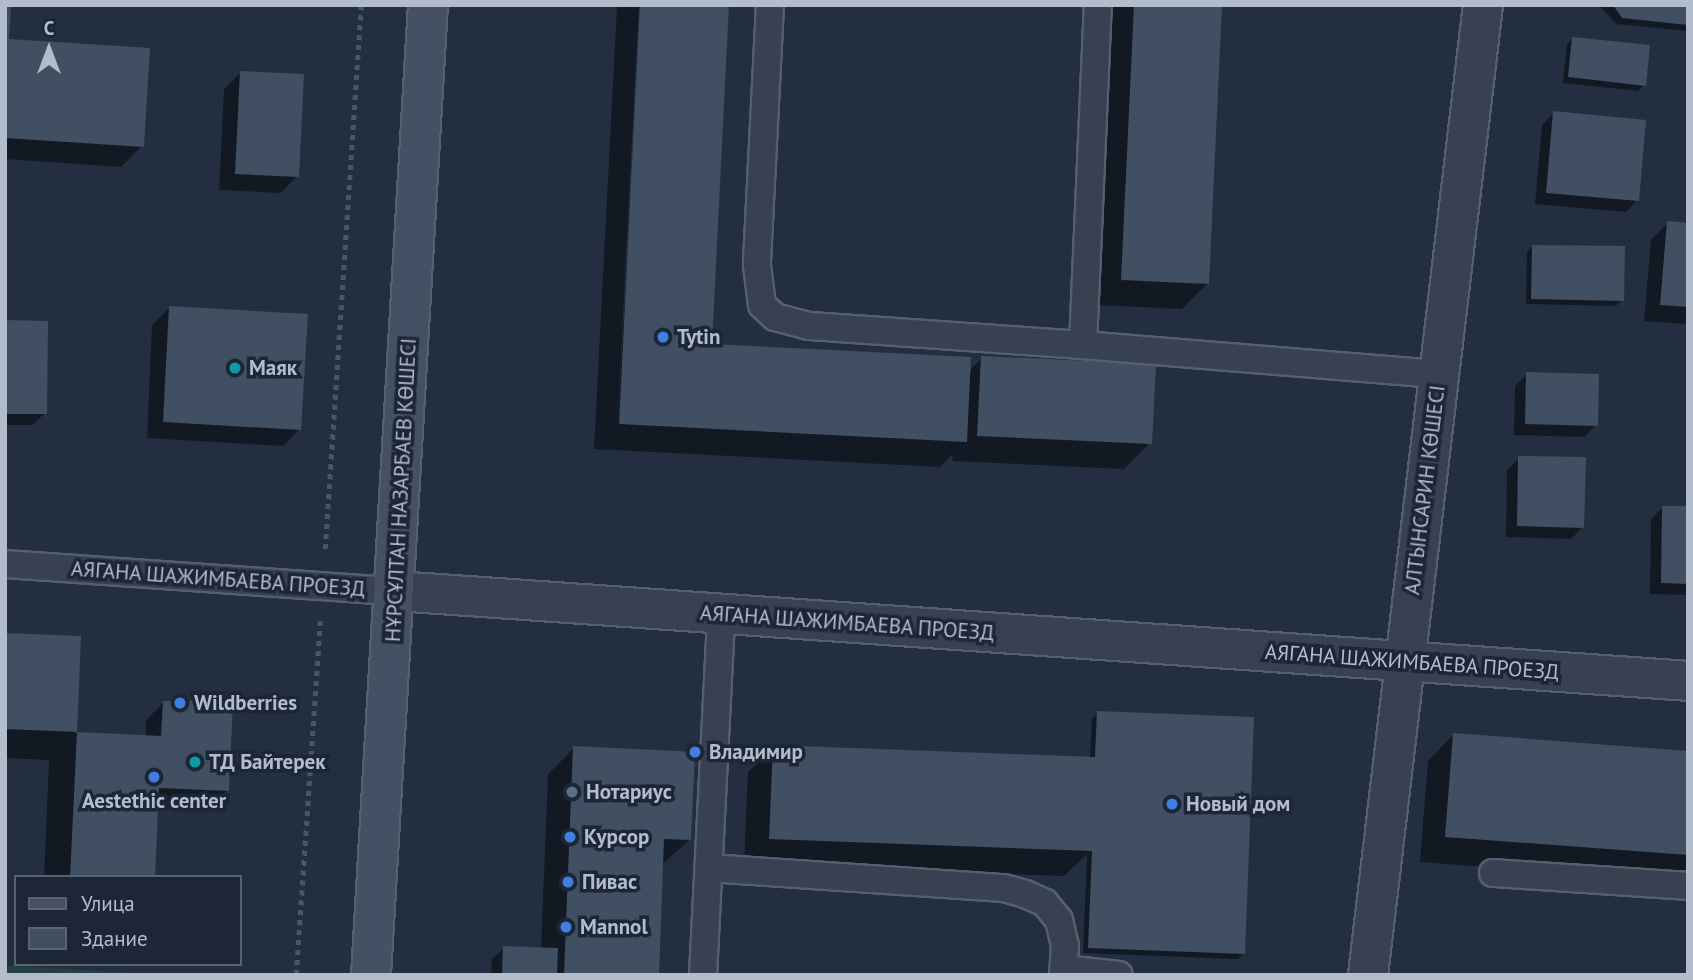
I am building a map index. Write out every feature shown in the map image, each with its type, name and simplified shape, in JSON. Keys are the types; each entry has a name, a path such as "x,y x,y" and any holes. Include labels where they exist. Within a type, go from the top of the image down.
{"main road":[{"name":"НҰРСҰЛТАН НАЗАРБАЕВ КӨШЕСІ","path":"371,975 396,592 428,5"}],"street":[{"name":"АЛТЫНСАРИН КӨШЕСІ","path":"1368,975 1483,5"},
{"name":"АЯГАНА ШАЖИМБАЕВА ПРОЕЗД","path":"396,592 1688,681"}],"lane":[{"path":"770,5 757,265 762,304 782,320 809,326 1439,374"},
{"path":"1083,345 1098,5"},
{"name":"АЯГАНА ШАЖИМБАЕВА ПРОЕЗД","path":"5,564 396,592"},
{"path":"703,975 721,614"},
{"path":"709,868 1014,891 1045,903 1059,920 1065,946 1064,972 1119,975"},
{"path":"1493,873 1688,886"}],"path":[{"path":"296,975 361,5"}],"green space":[{"path":"5,965 131,973 131,975 5,975"}],"building":[{"path":"5,5 11,5 9,39 150,48 144,147 5,138"},
{"path":"640,5 729,5 712,344 971,357 967,442 619,424"},
{"path":"1134,5 1222,5 1209,284 1121,280"},
{"path":"1613,5 1688,5 1688,25 1622,18"},
{"path":"1572,37 1650,45 1646,86 1568,77"},
{"path":"240,71 304,74 299,177 235,174"},
{"path":"1553,111 1646,120 1639,201 1546,193"},
{"path":"1667,221 1688,223 1688,307 1660,305"},
{"path":"1532,245 1625,246 1624,301 1531,299"},
{"name":"Маяк","path":"169,306 308,314 301,430 163,422"},
{"path":"5,320 48,321 47,414 5,414"},
{"path":"981,356 1156,364 1152,444 977,436"},
{"path":"1526,372 1599,374 1598,426 1525,424"},
{"path":"1518,456 1586,457 1584,528 1517,526"},
{"path":"1662,506 1688,506 1688,584 1661,583"},
{"path":"5,633 81,636 77,732 5,729"},
{"path":"163,701 233,701 229,791 159,788 155,875 70,875 77,732 161,736"},
{"path":"1097,711 1254,717 1245,954 1088,948 1092,851 769,839 773,745 1095,757"},
{"path":"1453,733 1688,751 1688,855 1445,837"},
{"path":"573,746 695,752 691,840 664,839 659,975 564,975"},
{"path":"503,946 558,948 557,975 502,975"}],"place":[{"name":"Tytin","path":"663,337"},
{"name":"Маяк","path":"235,368"},
{"name":"Wildberries","path":"180,703"},
{"name":"Владимир","path":"695,752"},
{"name":"ТД Байтерек","path":"195,762"},
{"name":"Aestethic center","path":"154,777"},
{"name":"Нотариус","path":"572,792"},
{"name":"Новый дом","path":"1172,804"},
{"name":"Курсор","path":"570,837"},
{"name":"Пивас","path":"568,882"},
{"name":"Mannol","path":"566,927"}]}
